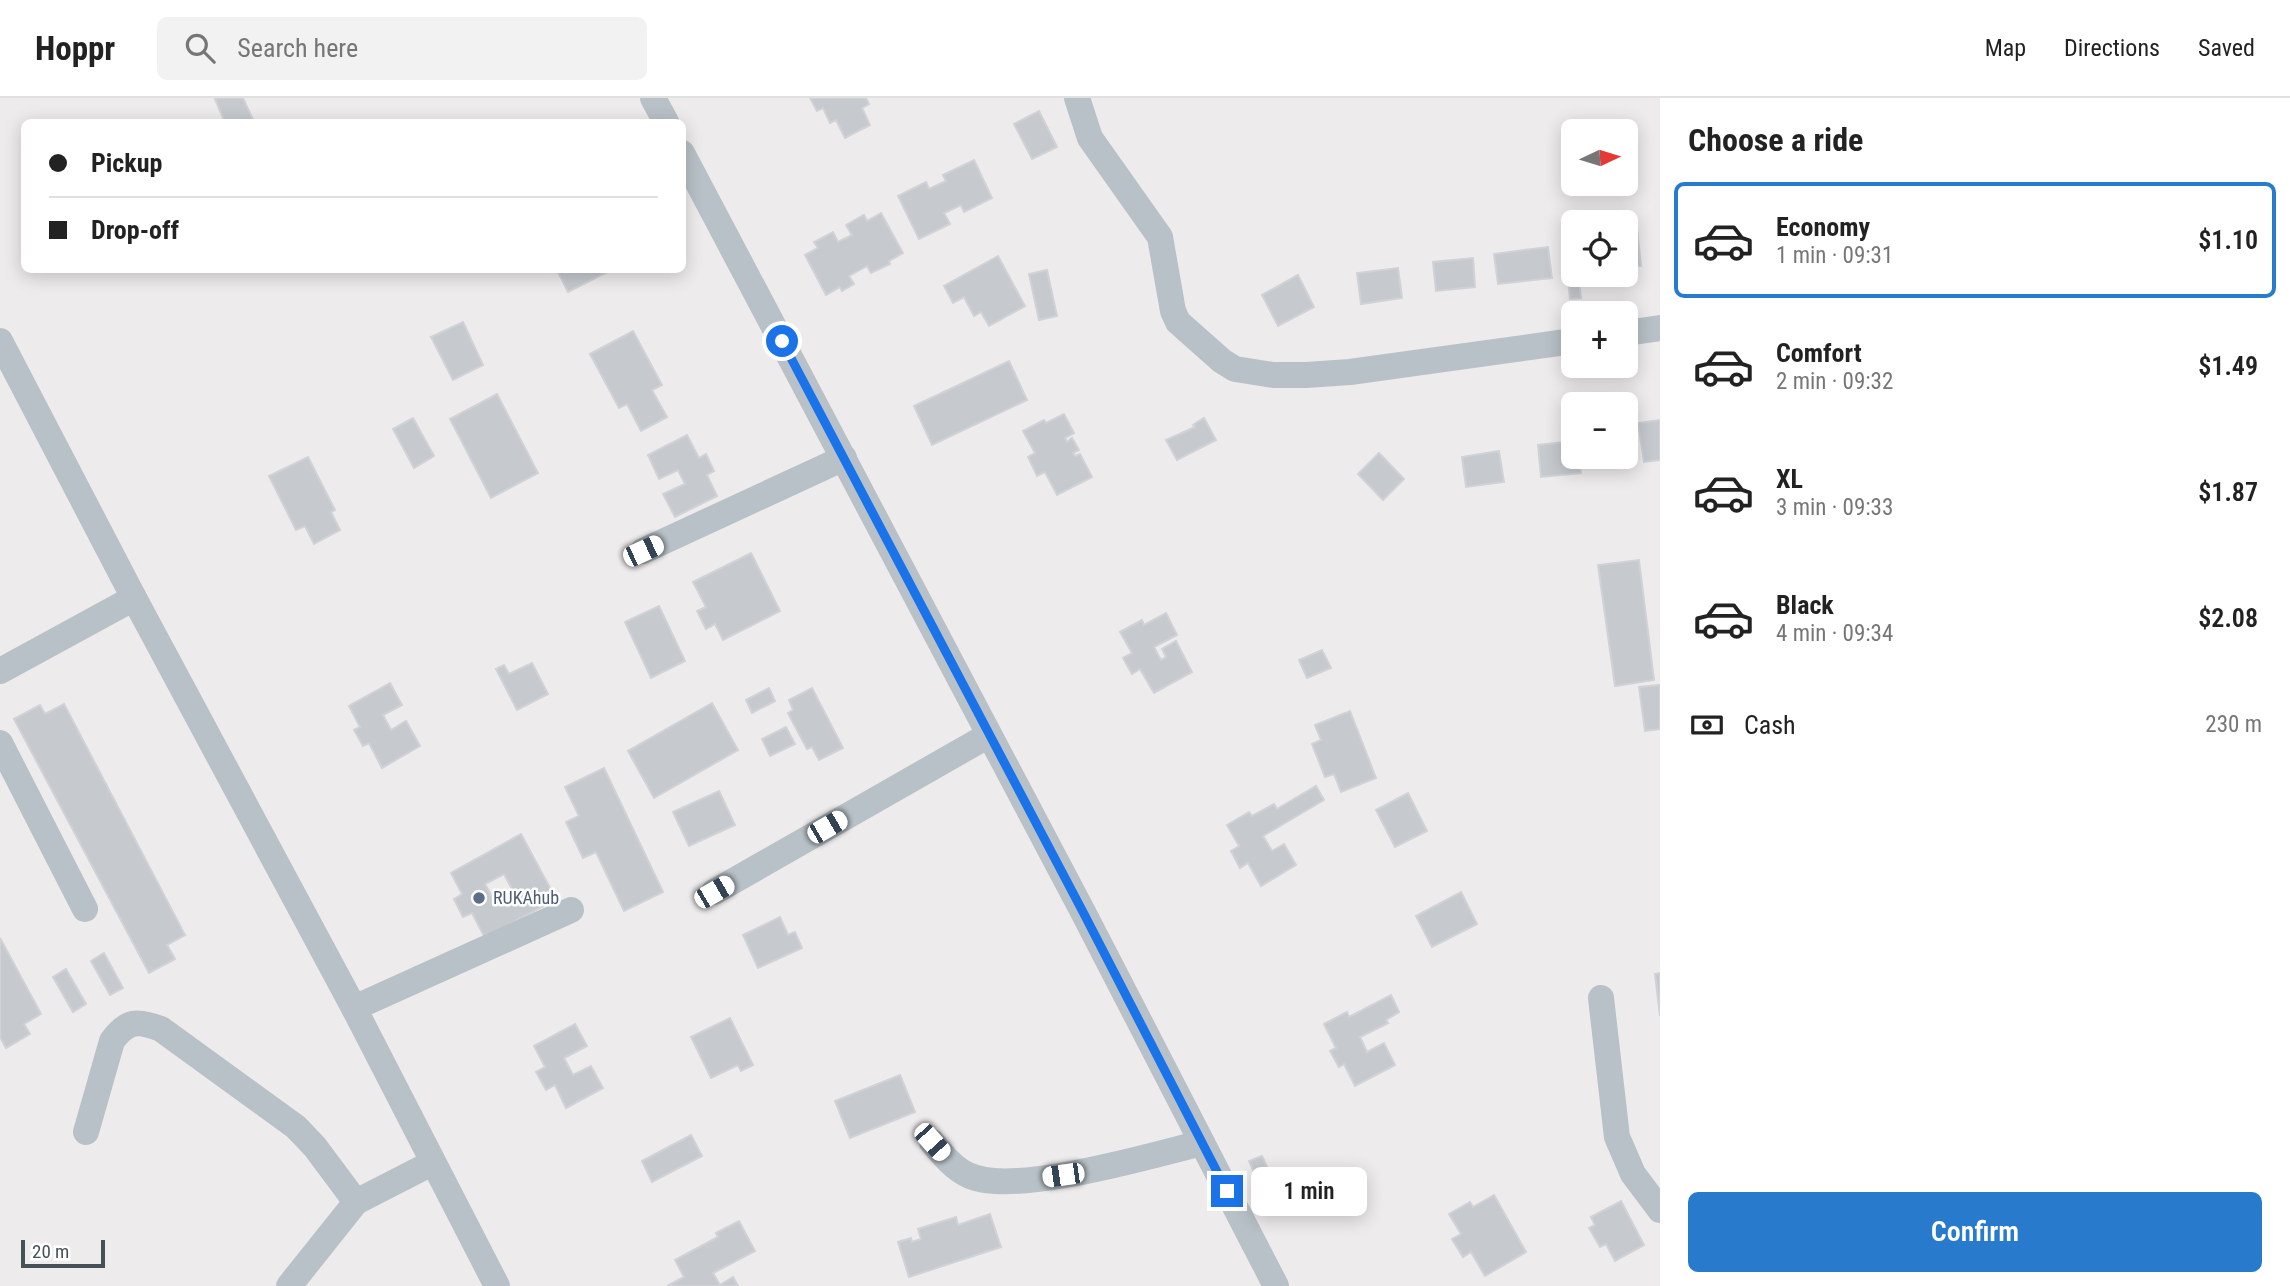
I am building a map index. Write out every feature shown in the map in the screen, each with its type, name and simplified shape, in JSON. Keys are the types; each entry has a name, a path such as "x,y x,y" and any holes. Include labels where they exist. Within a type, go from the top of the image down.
{"street":[{"path":"653,98 664,119"},
{"path":"1077,98 1090,138 1160,237 1172,311 1178,322 1235,369 1306,375 1350,372 1561,343"},
{"path":"686,161 1276,1286"},
{"path":"1638,331 1660,328"},
{"path":"0,341 134,598 354,1008 497,1286"},
{"path":"643,551 844,458"},
{"path":"0,671 134,598"},
{"path":"714,892 989,735"},
{"path":"0,743 85,909"},
{"path":"354,1008 571,910"},
{"path":"1601,998 1617,1137 1633,1174 1660,1210"},
{"path":"86,1132 111,1041 129,1024 145,1023 161,1029 296,1128 332,1168 356,1202"},
{"path":"932,1142 949,1162 968,1175 988,1182 1079,1173 1202,1143"},
{"path":"289,1286 356,1202 432,1163"}],"building":[{"path":"243,98 253,119 224,119 215,99"},
{"path":"810,98 866,98 869,104 862,108 870,125 845,138 836,120 830,123 823,108 817,111"},
{"path":"1039,111 1057,147 1032,159 1014,124"},
{"path":"974,160 992,198 964,212 961,205 944,213 950,224 919,239 898,196 926,182 929,189 946,181 943,175"},
{"path":"881,213 903,253 889,261 890,264 871,273 867,266 849,276 854,284 842,291 840,287 826,295 805,255 818,248 814,242 833,232 838,242 852,235 846,225 864,215 867,221"},
{"path":"1638,238 1641,266 1638,266"},
{"path":"1548,247 1552,278 1498,284 1494,254"},
{"path":"998,256 1025,306 989,326 981,312 974,316 964,297 953,303 944,286"},
{"path":"1473,258 1475,287 1436,291 1433,262"},
{"path":"1398,268 1402,298 1361,304 1357,273"},
{"path":"1047,270 1057,316 1039,320 1029,274"},
{"path":"558,273 605,273 568,292"},
{"path":"1298,275 1314,307 1278,326 1262,295"},
{"path":"1569,287 1580,287 1581,298 1570,299"},
{"path":"463,322 483,365 453,380 431,337"},
{"path":"633,331 662,385 652,390 667,417 641,431 627,404 619,408 590,354"},
{"path":"1009,361 1027,400 932,445 914,406"},
{"path":"497,394 538,473 491,498 450,419"},
{"path":"1064,414 1074,433 1065,438 1067,442 1072,438 1079,450 1073,453 1075,456 1080,454 1092,477 1057,495 1045,472 1037,476 1028,457 1035,453 1023,431 1044,420 1046,423"},
{"path":"413,418 434,456 414,468 393,429"},
{"path":"1204,418 1216,440 1177,460 1166,440 1195,427 1193,425"},
{"path":"1660,420 1660,460 1644,462 1638,423"},
{"path":"687,435 699,458 706,454 714,471 707,475 717,496 675,517 663,494 685,484 678,470 659,479 648,455"},
{"path":"1561,442 1561,469 1580,469 1581,473 1541,477 1538,445"},
{"path":"1499,451 1504,482 1466,487 1462,457"},
{"path":"1379,453 1404,479 1383,500 1358,474"},
{"path":"308,457 335,510 331,512 340,530 314,544 305,526 296,530 269,476"},
{"path":"751,553 780,611 723,640 715,624 706,629 697,611 706,607 693,582"},
{"path":"1639,560 1654,680 1615,686 1598,565"},
{"path":"659,606 685,661 651,678 625,622"},
{"path":"1166,613 1177,635 1154,647 1161,660 1166,657 1162,649 1176,641 1192,672 1154,693 1140,669 1132,674 1123,658 1132,653 1120,632 1142,620 1144,625"},
{"path":"1322,650 1331,668 1307,678 1299,660"},
{"path":"532,663 548,694 517,710 496,669 504,665 509,674"},
{"path":"390,683 402,705 383,715 391,730 406,721 420,746 382,768 369,743 363,746 354,730 360,727 349,706"},
{"path":"1660,685 1660,729 1645,731 1639,687"},
{"path":"769,688 775,701 752,713 746,700"},
{"path":"812,688 843,748 819,760 812,747 807,749 788,713 793,710 789,700"},
{"path":"712,703 738,750 654,798 628,751"},
{"path":"64,704 185,935 167,945 175,959 149,973 14,719 40,705 45,714"},
{"path":"1350,711 1376,778 1341,792 1334,774 1325,777 1312,744 1321,740 1315,725"},
{"path":"786,727 795,744 770,756 762,739"},
{"path":"604,768 663,892 624,911 596,852 583,858 566,822 579,816 565,787"},
{"path":"1316,786 1324,800 1263,836 1272,851 1284,844 1296,865 1261,886 1248,863 1240,868 1231,851 1239,846 1227,825 1249,812 1252,816 1274,804 1277,809"},
{"path":"719,791 735,825 689,846 673,812"},
{"path":"1408,793 1427,831 1395,847 1376,810"},
{"path":"521,834 556,899 485,938 472,913 463,917 454,899 462,894 451,873","holes":["504,874 513,891 495,902 485,884"]},
{"path":"1461,892 1477,924 1432,947 1416,916"},
{"path":"780,917 788,935 795,932 802,948 758,968 743,935"},
{"path":"0,938 41,1014 24,1024 30,1034 6,1048 0,1037"},
{"path":"104,953 123,988 110,995 91,961"},
{"path":"66,969 86,1004 73,1012 53,977"},
{"path":"1660,973 1660,1016 1655,974"},
{"path":"1391,995 1399,1012 1386,1020 1388,1023 1360,1037 1367,1052 1384,1043 1395,1065 1355,1086 1344,1064 1339,1067 1330,1051 1336,1048 1324,1024 1347,1012 1349,1017"},
{"path":"730,1018 753,1065 741,1071 738,1065 711,1078 691,1037"},
{"path":"575,1024 587,1046 564,1058 573,1075 591,1066 603,1088 566,1108 555,1085 546,1090 536,1072 545,1067 534,1046"},
{"path":"900,1075 915,1112 850,1138 835,1101"},
{"path":"691,1135 702,1156 652,1182 642,1161"},
{"path":"1262,1156 1268,1169 1255,1175 1249,1161"},
{"path":"1494,1195 1526,1252 1485,1276 1471,1252 1463,1257 1452,1239 1461,1234 1449,1214 1470,1202 1473,1207"},
{"path":"1621,1201 1644,1245 1615,1261 1606,1244 1600,1247 1589,1228 1595,1225 1591,1217"},
{"path":"990,1214 1001,1247 909,1277 898,1242 911,1238 912,1242 921,1239 918,1229 956,1217 958,1225"},
{"path":"739,1221 755,1251 713,1273 720,1285 733,1277 738,1286 667,1286 684,1277 675,1260 718,1237 716,1233"}],"place":[{"name":"RUKAhub","path":"479,898"}],"route":[{"path":"782,341 1227,1191"}]}
